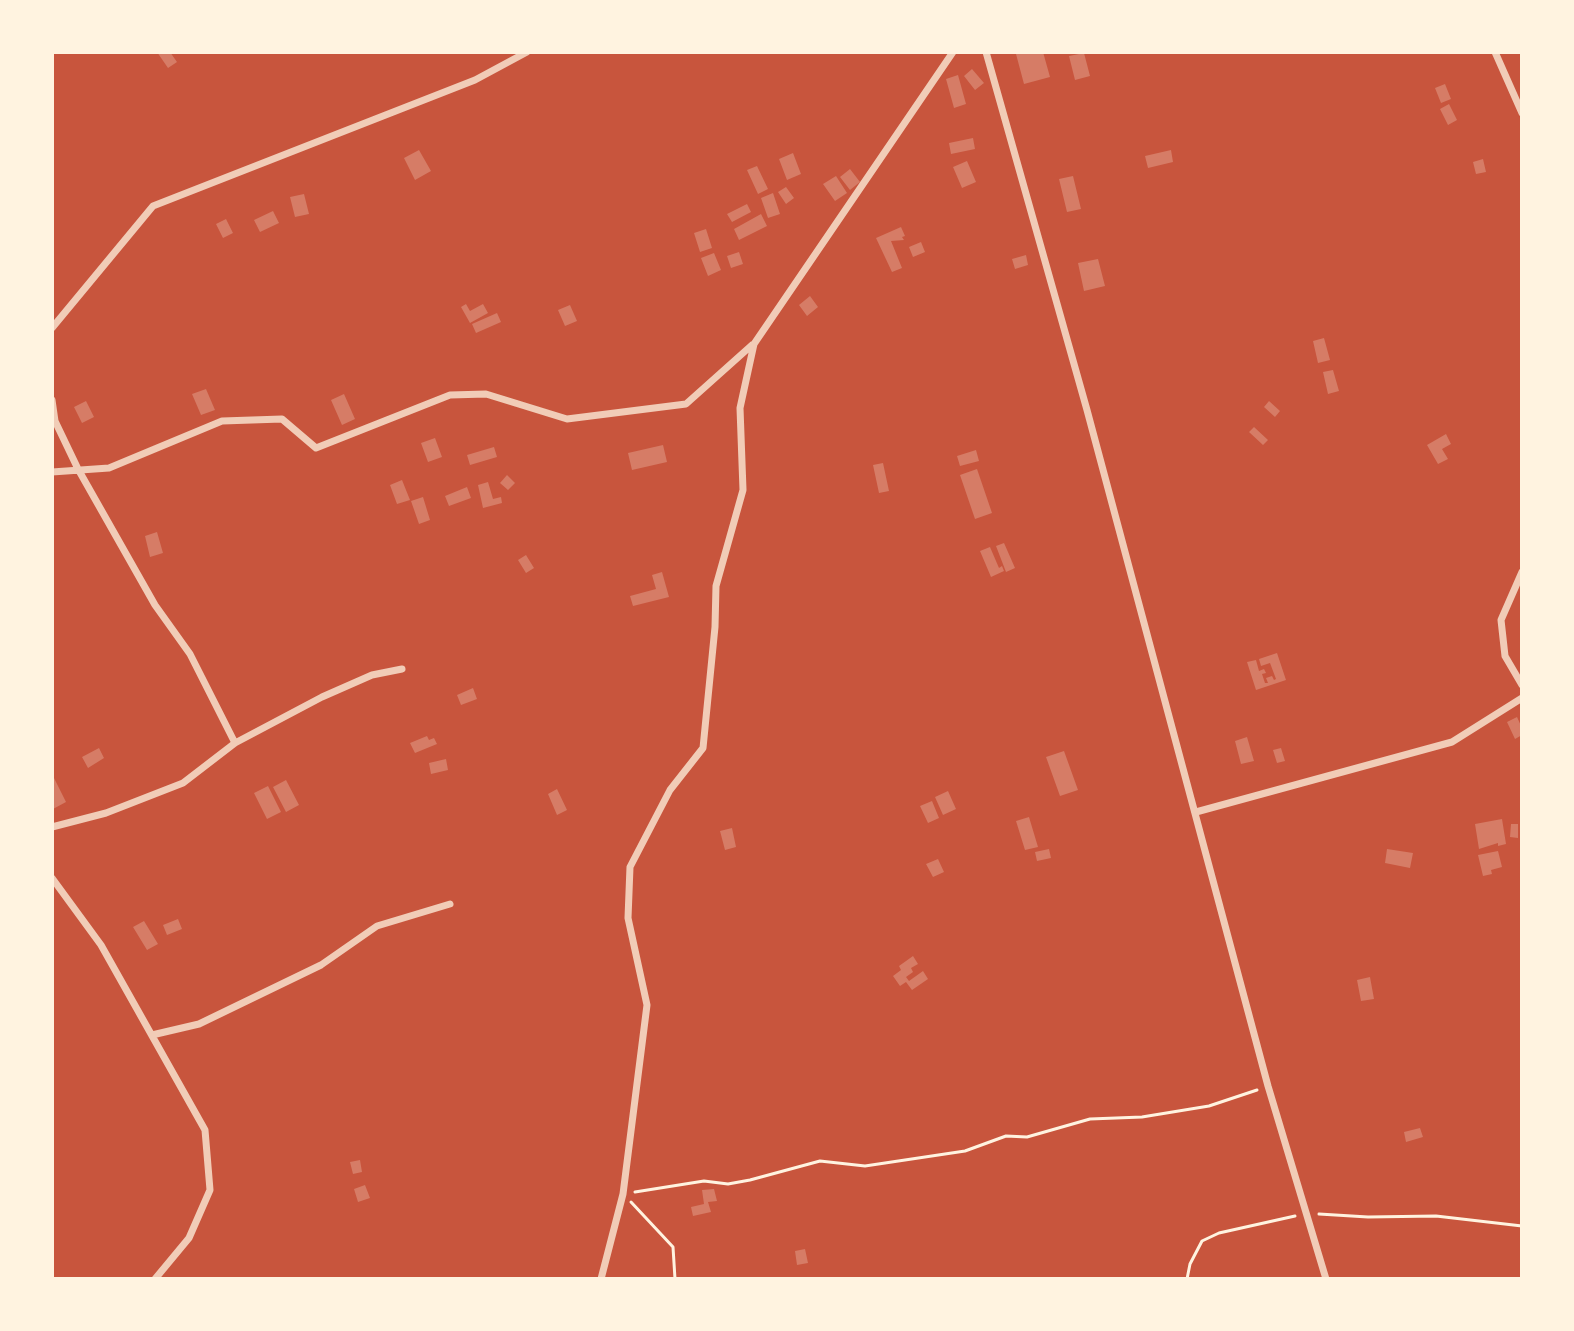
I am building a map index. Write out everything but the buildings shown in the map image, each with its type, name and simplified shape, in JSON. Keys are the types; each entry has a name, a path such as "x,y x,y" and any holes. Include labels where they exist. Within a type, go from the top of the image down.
{"street":[{"path":"52,328 153,206 475,80 527,52"},
{"path":"52,472 109,468 222,421 282,419 316,448 450,395 486,394 567,419 686,404 754,344 953,52"},
{"path":"986,52 1087,410 1268,1086 1326,1279"},
{"path":"1495,52 1522,113"},
{"path":"601,1279 623,1194 647,1005 628,918 630,867 670,790 703,748 716,586 743,490 740,408 754,344"},
{"path":"52,400 55,421 78,469 155,605 190,654 235,743"},
{"path":"1522,572 1501,620 1505,656 1522,685"},
{"path":"52,827 106,813 183,783 235,743 372,675 402,669"},
{"path":"1196,812 1452,742 1522,698"},
{"path":"52,878 101,945 205,1130 210,1190 189,1238 155,1279"},
{"path":"152,1035 199,1024 321,965 377,926 450,904"}],"path":[{"path":"623,1194 704,1181 728,1184 820,1161 865,1166 965,1151 1006,1136 1027,1137 1090,1119 1142,1117 1209,1106 1268,1086"},
{"path":"623,1194 673,1247 675,1279"},
{"path":"1187,1279 1190,1264 1202,1241 1219,1233 1306,1213 1368,1217 1436,1216 1522,1226"}]}
